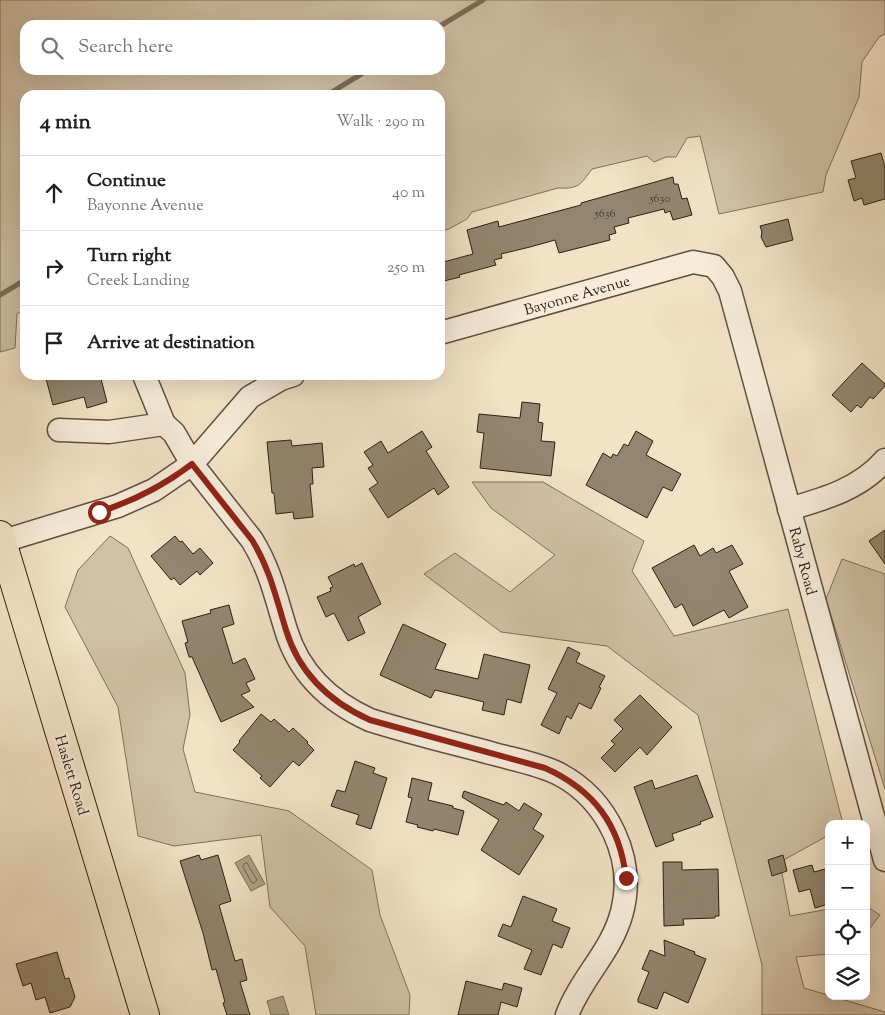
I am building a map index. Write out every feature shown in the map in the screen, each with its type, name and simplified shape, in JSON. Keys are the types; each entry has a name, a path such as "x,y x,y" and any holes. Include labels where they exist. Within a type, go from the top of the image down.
{"main road":[{"name":"Haslett Road","path":"1,540 145,1015"}],"street":[{"name":"Bayonne Avenue","path":"445,332 693,262 714,266"},
{"name":"Raby Road","path":"714,266 723,277 730,291 885,860"},
{"path":"146,380 164,424 174,433 192,464 259,551 272,580 292,647 309,676 322,690 344,707 370,720 545,768 580,788 597,804 606,817 614,831 624,862 625,894 623,911 612,942 575,997 567,1015"},
{"path":"1,540 99,512 136,499 175,477 192,464 250,397 279,380"},
{"path":"58,430 109,432 164,424"},
{"path":"789,510 849,488 864,479 885,460"}],"shaded area":[{"path":"0,0 885,0 885,34 879,37 862,62 859,97 826,175 823,192 719,214 700,136 687,138 676,157 666,157 654,162 647,156 592,169 582,182 575,187 558,188 472,212 467,219 447,230 445,229 445,90 20,90 20,312 17,314 15,348 0,352"},
{"path":"472,482 543,482 644,541 632,571 674,636 788,609 842,820 825,820 825,837 780,862 790,916 825,910 825,954 796,957 804,988 825,994 825,1000 844,1000 885,1012 885,1015 762,1015 762,965 698,715 607,646 501,632 424,574 455,553 510,592 555,555 491,508"},
{"path":"110,536 128,548 185,673 190,715 183,749 195,792 289,811 372,870 380,915 410,995 409,1015 316,1015 305,946 270,907 261,835 174,846 138,836 118,707 65,607 78,570"},
{"path":"842,559 885,574 885,789 826,599"},
{"path":"870,909 880,915 870,928"}],"water":[{"path":"249,855 265,884 251,891 235,863"},
{"path":"283,996 289,1015 271,1015 267,1001"}],"building":[{"path":"881,153 885,167 885,199 864,205 862,198 854,201 848,180 856,178 851,161"},
{"path":"673,177 674,184 678,184 682,199 687,198 692,215 673,220 670,211 665,213 664,209 628,218 629,223 614,227 616,233 609,235 610,240 559,253 555,240 501,254 502,258 494,260 496,265 445,281 445,262 473,254 467,230 498,221 499,227 581,205 581,203"},
{"path":"788,219 793,240 766,247 761,237 760,226"},
{"path":"862,363 885,386 873,399 870,397 861,408 857,405 851,412 832,395"},
{"path":"46,380 101,380 107,402 87,408 84,397 53,405"},
{"path":"522,402 540,404 538,422 543,423 541,441 555,442 551,476 480,468 484,433 477,432 479,414 520,418"},
{"path":"422,431 432,447 426,451 449,487 438,495 434,488 388,518 369,489 378,483 368,468 373,465 364,452 381,441 388,453"},
{"path":"636,431 653,441 646,455 681,474 672,491 663,487 647,518 586,485 603,453 611,458 613,454 617,456 624,444 628,446"},
{"path":"291,440 292,446 322,443 324,467 312,468 313,484 310,484 313,517 294,519 293,512 276,514 267,442"},
{"path":"885,530 885,564 869,541"},
{"path":"175,536 193,554 200,548 213,563 200,575 197,571 180,585 174,578 171,580 151,556"},
{"path":"694,545 700,556 713,548 716,553 732,545 743,564 729,571 748,607 729,618 724,610 693,626 682,604 675,608 652,568"},
{"path":"362,563 381,604 358,617 365,633 348,641 334,613 326,617 317,597 331,591 330,588 333,587 328,577 354,564 355,567"},
{"path":"229,605 234,624 222,628 233,664 245,658 255,679 246,683 250,691 241,695 254,707 221,722 192,657 189,657 185,643 188,642 182,621 211,613 210,610"},
{"path":"403,624 446,644 435,669 478,679 484,654 530,665 521,703 507,699 504,715 482,710 484,702 435,690 431,698 380,675"},
{"path":"568,647 580,653 576,662 605,676 591,709 579,703 571,719 567,716 559,734 541,725 557,693 548,689"},
{"path":"640,695 672,727 647,755 640,747 615,772 601,758 615,744 611,741 623,729 614,720"},
{"path":"261,714 271,722 274,719 289,732 293,728 314,750 299,766 293,761 270,787 260,778 262,776 233,750"},
{"path":"355,761 375,768 373,773 387,778 371,829 356,824 359,815 331,806 337,790 345,792"},
{"path":"697,775 713,817 700,822 701,824 672,834 674,840 656,847 634,787 652,780 655,789"},
{"path":"412,778 432,783 428,800 453,806 453,808 464,811 458,835 417,827 418,825 406,822 412,798 408,797"},
{"path":"464,791 504,805 506,802 519,811 524,803 542,814 533,829 544,836 519,875 481,850 499,820 462,797"},
{"path":"199,855 201,860 218,855 231,901 219,905 235,961 242,959 247,980 240,982 250,1015 227,1015 216,969 212,970 203,933 180,861"},
{"path":"783,855 787,871 772,876 768,860"},
{"path":"663,862 682,862 682,870 718,869 719,916 715,916 715,918 683,919 684,925 664,926"},
{"path":"812,865 814,872 825,869 825,905 815,908 810,889 799,892 793,870"},
{"path":"523,896 557,909 552,921 570,928 562,948 553,944 541,975 524,969 532,950 498,936 503,924 511,927"},
{"path":"664,940 695,952 694,954 706,959 688,1003 664,992 657,1009 638,1002 638,999 649,972 642,969 650,950 665,956"},
{"path":"57,952 65,979 69,978 75,997 70,1007 50,1013 45,997 36,1000 31,983 23,986 16,964"},
{"path":"466,981 502,990 504,983 522,988 517,1007 501,1002 498,1015 458,1015"}],"waterway":[{"path":"445,23 483,0"},
{"path":"335,90 360,75"},
{"path":"0,295 20,283"}],"route":[{"path":"99,512 136,499 154,490 192,464 259,551 272,580 292,647 309,676 322,690 336,702 370,720 545,768 573,783 597,804 614,831 620,846 626,878"}]}
